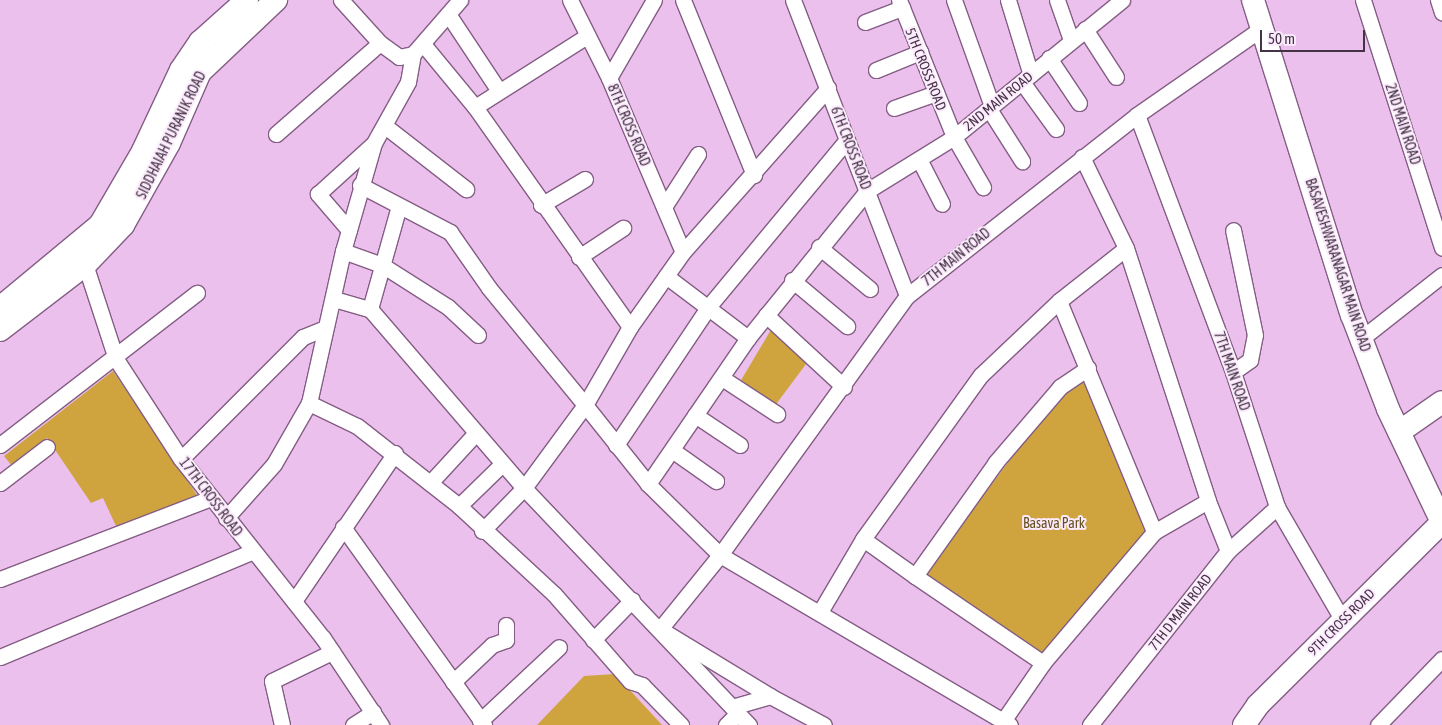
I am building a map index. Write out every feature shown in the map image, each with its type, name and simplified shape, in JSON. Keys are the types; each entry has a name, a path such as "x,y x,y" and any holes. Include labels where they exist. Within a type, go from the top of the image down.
{"main road":[{"name":"SIDDHAIAH PURANIK ROAD","path":"0,308 82,256 110,213 181,70 200,42 247,0"},
{"name":"SIDDHAIAH PURANIK ROAD","path":"0,330 82,256 140,198 200,72 276,0"},
{"name":"BASAVESHWARANAGAR MAIN ROAD","path":"1253,0 1362,338 1399,432 1442,522"},
{"path":"1399,432 1442,402"},
{"name":"9TH CROSS ROAD","path":"1244,725 1342,620 1442,522"}],"street":[{"path":"341,0 380,43 399,57 418,49"},
{"path":"226,518 274,464 309,403 325,328 334,299 343,251 360,185 374,144 408,82 418,49 460,0"},
{"name":"8TH CROSS ROAD","path":"570,0 609,78 683,252"},
{"path":"609,78 654,0"},
{"path":"683,0 754,175"},
{"name":"6TH CROSS ROAD","path":"793,0 907,296"},
{"path":"954,0 990,108 1022,161"},
{"path":"1008,0 1026,78 1056,129"},
{"path":"1057,0 1070,40"},
{"name":"2ND MAIN ROAD","path":"648,484 748,338 819,246 867,191 920,161 954,137 1085,28 1106,5 1122,0"},
{"name":"2ND MAIN ROAD","path":"1363,0 1442,248"},
{"path":"1438,0 1442,12"},
{"path":"864,22 900,4"},
{"name":"5TH CROSS ROAD","path":"900,4 954,137 983,187"},
{"path":"448,14 499,91"},
{"path":"1085,28 1116,77"},
{"name":"7TH MAIN ROAD","path":"660,629 720,555 844,387 907,296 1082,156 1137,115 1262,28"},
{"path":"475,107 587,36"},
{"path":"276,134 380,43"},
{"path":"418,49 475,107 541,205 630,327"},
{"path":"876,70 920,52"},
{"path":"1049,58 1079,103"},
{"path":"482,531 524,488 585,406 630,327 683,252 754,175 828,88"},
{"path":"894,108 936,94"},
{"name":"7TH MAIN ROAD","path":"1137,115 1233,372 1277,507 1342,620"},
{"path":"385,126 466,189"},
{"path":"616,445 708,306 846,141"},
{"path":"349,230 318,194 374,144"},
{"path":"664,207 698,154"},
{"path":"1082,156 1126,248 1208,501 1228,551"},
{"path":"920,161 942,204"},
{"path":"541,205 585,179"},
{"path":"360,185 450,232 489,288 648,484 720,555 1007,723 1043,663 1154,532 1208,501"},
{"path":"370,309 399,206"},
{"path":"579,257 623,228"},
{"path":"1233,230 1255,335 1250,360 1233,372"},
{"path":"819,246 870,289"},
{"path":"820,612 862,539 981,375 1059,300 1126,248"},
{"path":"343,251 382,265 448,306 478,336"},
{"name":"17TH CROSS ROAD","path":"82,256 116,359 181,459 226,518 294,601 332,652 377,719"},
{"path":"1362,338 1442,275"},
{"path":"666,276 748,338"},
{"path":"792,280 847,326"},
{"path":"0,446 116,359 197,293"},
{"path":"334,299 370,309 502,464 749,725"},
{"path":"1059,300 1154,532"},
{"path":"766,315 844,387"},
{"path":"181,459 303,337 325,328"},
{"path":"915,576 996,462 1060,387 1088,368"},
{"path":"722,378 777,414"},
{"path":"309,403 357,426 395,453 459,506 482,531 554,594 592,640 630,681 642,685 681,725"},
{"path":"695,415 740,444"},
{"path":"430,483 476,433"},
{"path":"2,477 47,447"},
{"path":"672,450 716,481"},
{"path":"294,601 395,453"},
{"path":"459,506 502,464"},
{"path":"0,578 211,498"},
{"name":"7TH D MAIN ROAD","path":"1090,725 1228,551 1277,507"},
{"path":"343,527 482,723 559,647"},
{"path":"862,539 1043,663"},
{"path":"0,657 253,551"},
{"path":"592,640 632,600"},
{"path":"454,682 492,645 506,640 506,624"},
{"path":"660,629 770,696 824,725"},
{"path":"282,725 272,681 332,652"},
{"path":"1378,725 1442,659"},
{"path":"726,725 735,710 770,696"},
{"path":"353,725 377,719"}],"green space":[{"path":"772,328 809,360 774,407 740,382"},
{"path":"113,371 199,498 116,526 103,498 91,503 47,438 12,466 4,456"},
{"name":"Basava Park","path":"1084,376 1146,530 1042,656 923,576 1062,390"},
{"path":"615,674 662,725 537,725 584,676"}]}
